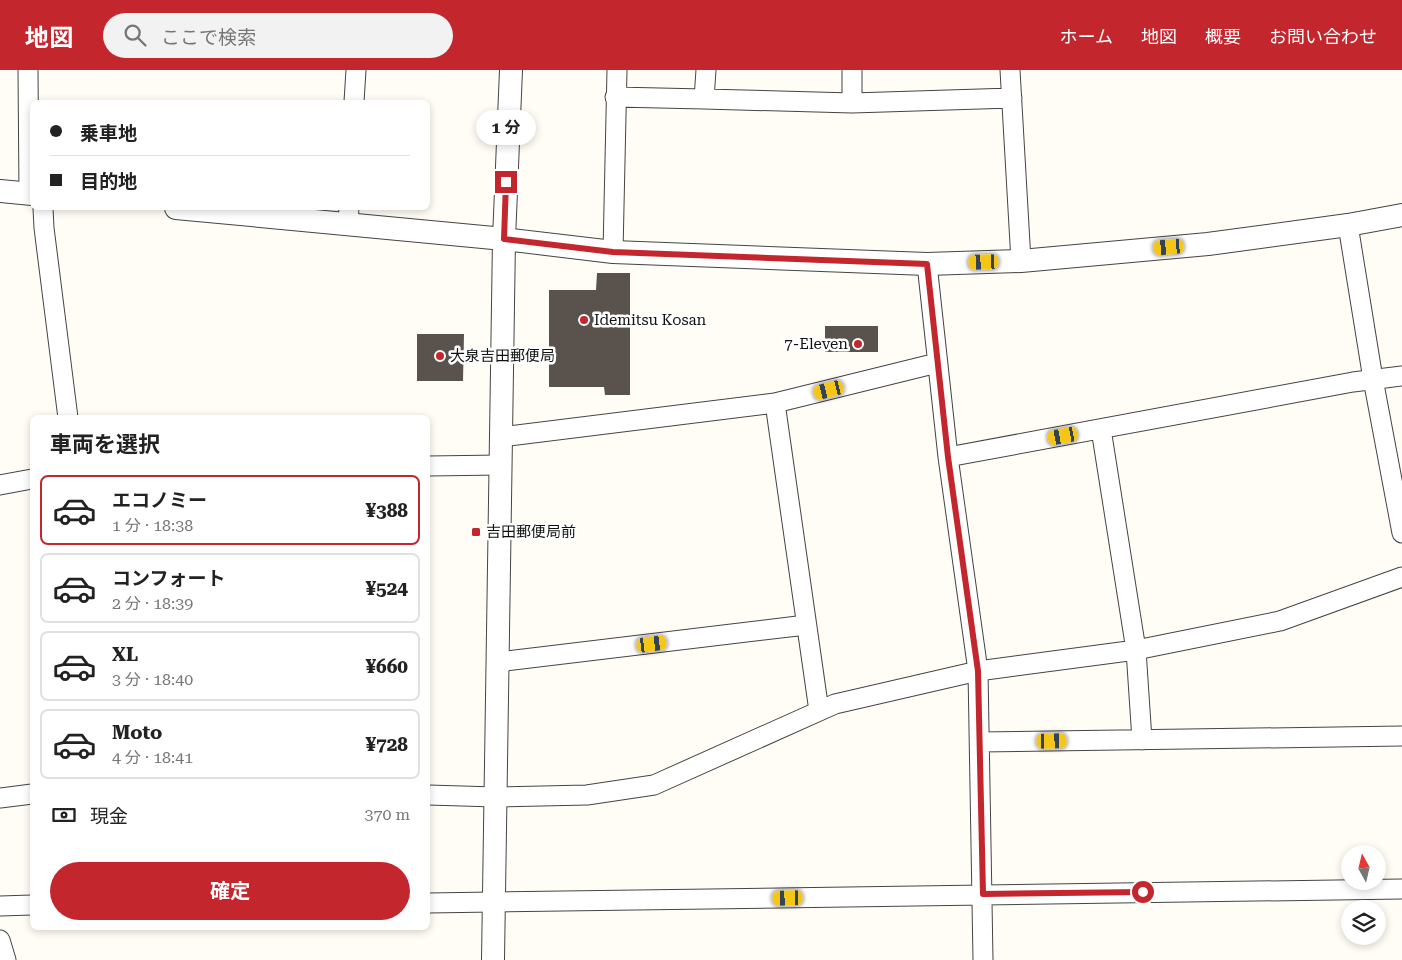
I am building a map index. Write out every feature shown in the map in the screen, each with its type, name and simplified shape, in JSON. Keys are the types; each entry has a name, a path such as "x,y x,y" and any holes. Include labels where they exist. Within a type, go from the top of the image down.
{"street":[{"path":"28,70 30,107"},
{"path":"354,100 356,70"},
{"path":"493,960 504,239 511,70"},
{"path":"613,252 617,70"},
{"path":"704,99 706,70"},
{"path":"852,70 852,103"},
{"path":"1010,70 1021,261"},
{"path":"615,97 852,103 1012,98"},
{"path":"0,191 30,197"},
{"path":"39,210 44,228 68,415"},
{"path":"219,210 349,216 504,239 613,252 927,264 1021,261 1208,244 1348,225 1402,214"},
{"path":"1348,225 1373,379 1402,532"},
{"path":"927,264 948,457 978,671 983,960"},
{"path":"501,437 775,403 937,363"},
{"path":"948,457 1373,379 1402,376"},
{"path":"775,403 818,711"},
{"path":"1101,429 1136,650 1142,740"},
{"path":"430,466 501,465"},
{"path":"0,485 30,479"},
{"path":"430,795 496,798 587,795 654,786 835,704 978,671 1136,650 1280,621 1402,576"},
{"path":"498,662 806,626"},
{"path":"980,742 1402,736"},
{"path":"0,798 30,794"},
{"path":"430,903 1402,889"},
{"path":"0,906 30,905"},
{"path":"0,940 6,960"}],"building":[{"path":"597,273 630,273 630,395 605,395 604,387 549,387 549,290 596,290"},
{"path":"825,326 878,326 878,352 825,352"},
{"path":"417,334 464,334 463,381 417,381"}],"place":[{"name":"Idemitsu Kosan","path":"584,320"},
{"name":"7-Eleven","path":"858,344"},
{"name":"大泉吉田郵便局","path":"440,356"},
{"name":"吉田郵便局前","path":"476,532"}],"route":[{"path":"506,182 504,239 613,252 927,264 948,457 978,671 983,894 1143,892"}]}
